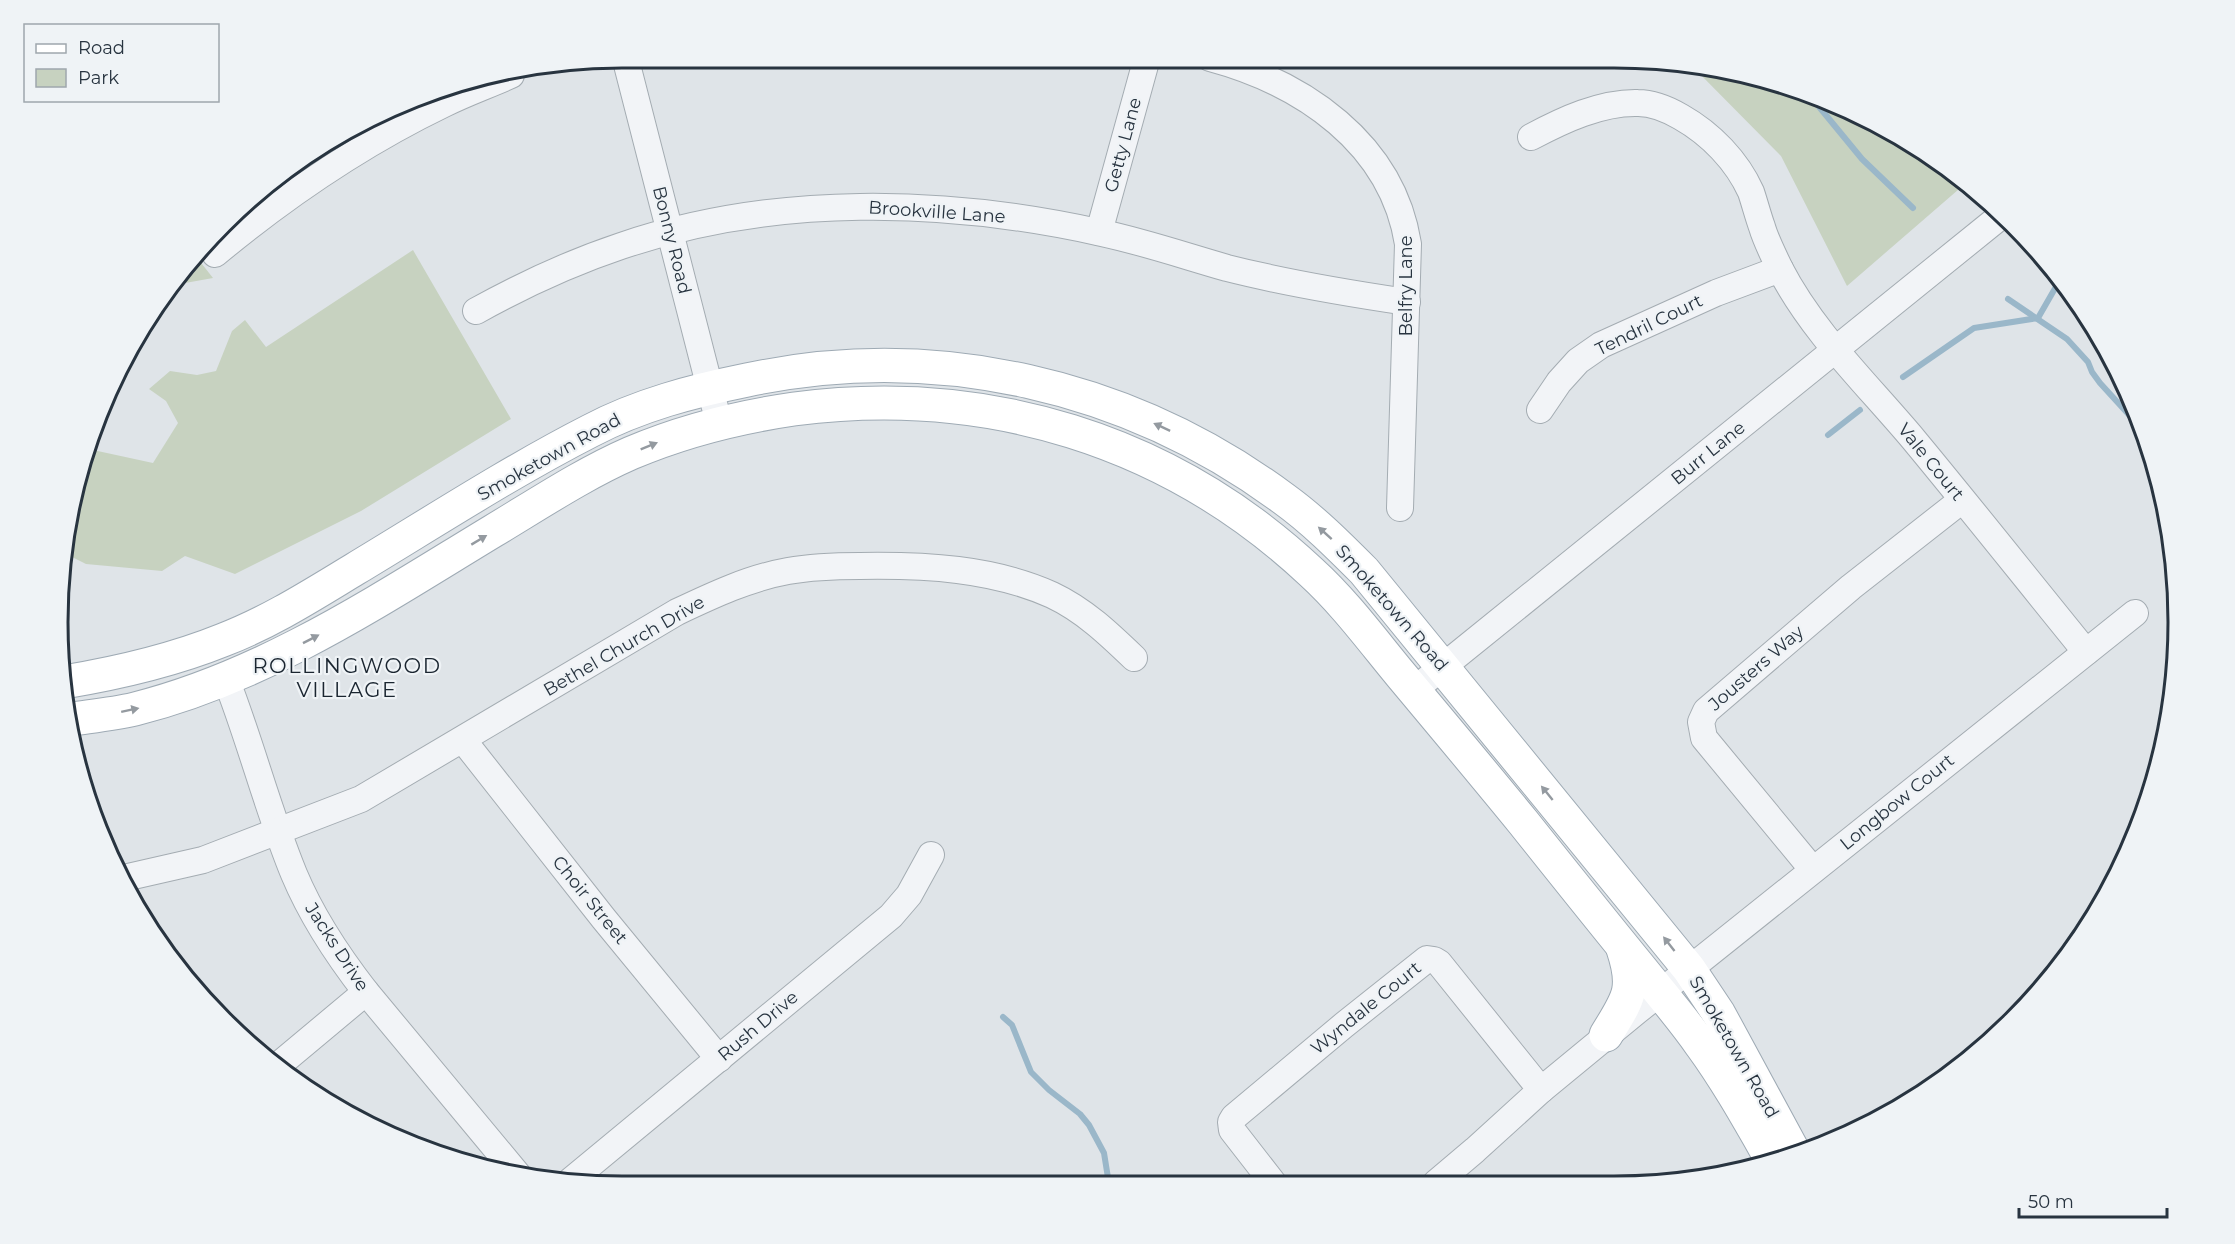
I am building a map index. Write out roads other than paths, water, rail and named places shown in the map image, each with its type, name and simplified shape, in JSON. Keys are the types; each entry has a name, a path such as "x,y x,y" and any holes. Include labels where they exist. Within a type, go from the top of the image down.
{"main road":[{"name":"Smoketown Road","path":"71,681 164,661 226,639 276,616 592,429 642,408 710,387 784,372 833,366 920,366 979,372 1042,384 1087,397 1142,418 1185,438 1236,467 1283,499 1325,533 1364,571 1444,666 1689,969 1719,1014 1791,1147"},
{"name":"Smoketown Road","path":"76,718 130,710 167,700 273,659 318,636 574,482 627,455 664,440 719,423 825,405 882,402 940,404 1028,419 1092,437 1135,454 1184,479 1230,508 1281,546 1342,603 1660,992 1706,1052 1732,1091 1769,1154"},
{"path":"1606,1035 1625,1002 1630,988 1630,973 1621,945"}],"street":[{"name":"Bonny Road","path":"628,68 719,423"},
{"name":"Getty Lane","path":"1100,232 1144,68"},
{"name":"Belfry Lane","path":"1240,68 1270,78 1301,95 1336,120 1384,174 1396,197 1405,223 1408,244 1400,508"},
{"path":"215,254 257,219 312,180 388,133 494,82"},
{"name":"Vale Court","path":"1531,137 1582,114 1640,103 1661,108 1703,131 1723,150 1737,168 1750,192 1762,229 1780,269 1804,308 2086,652"},
{"name":"Brookville Lane","path":"476,311 568,265 622,245 670,232 775,212 836,207 898,206 971,212 1100,232 1228,268 1328,291 1407,302"},
{"name":"Burr Lane","path":"1414,690 1995,221"},
{"name":"Tendril Court","path":"1540,410 1558,382 1578,362 1601,345 1716,293 1780,269"},
{"name":"Jousters Way","path":"1814,870 1704,738 1701,722 1706,711 1744,677 1851,587 1962,500"},
{"name":"Bethel Church Drive","path":"130,877 203,860 361,799 677,612 716,593 756,579 789,571 834,566 891,566 988,574 1015,581 1053,596 1083,613 1105,629 1134,658"},
{"name":"Longbow Court","path":"1660,992 2135,613"},
{"name":"Jacks Drive","path":"226,679 278,831 295,876 316,918 346,966 366,992 510,1165"},
{"name":"Choir Street","path":"463,740 604,919 719,1059"},
{"name":"Rush Drive","path":"579,1174 891,916 909,895 931,855"},
{"name":"Wyndale Court","path":"1268,1176 1232,1130 1231,1122 1234,1117 1344,1025 1428,959 1439,963 1541,1090"},
{"path":"283,1061 366,992"},
{"path":"1444,1176 1541,1090 1660,992"}],"waterway":[{"path":"1820,108 1862,159 1913,208"},
{"path":"1903,377 1974,328 2038,318 2055,288"},
{"path":"2008,299 2067,339 2088,362 2100,383 2125,411"},
{"path":"1828,435 1860,410"},
{"path":"1003,1017 1012,1025 1031,1072 1049,1090 1080,1114 1089,1125 1104,1153 1108,1176"}],"district":[{"name":"ROLLINGWOOD VILLAGE","path":"347,678"}]}
